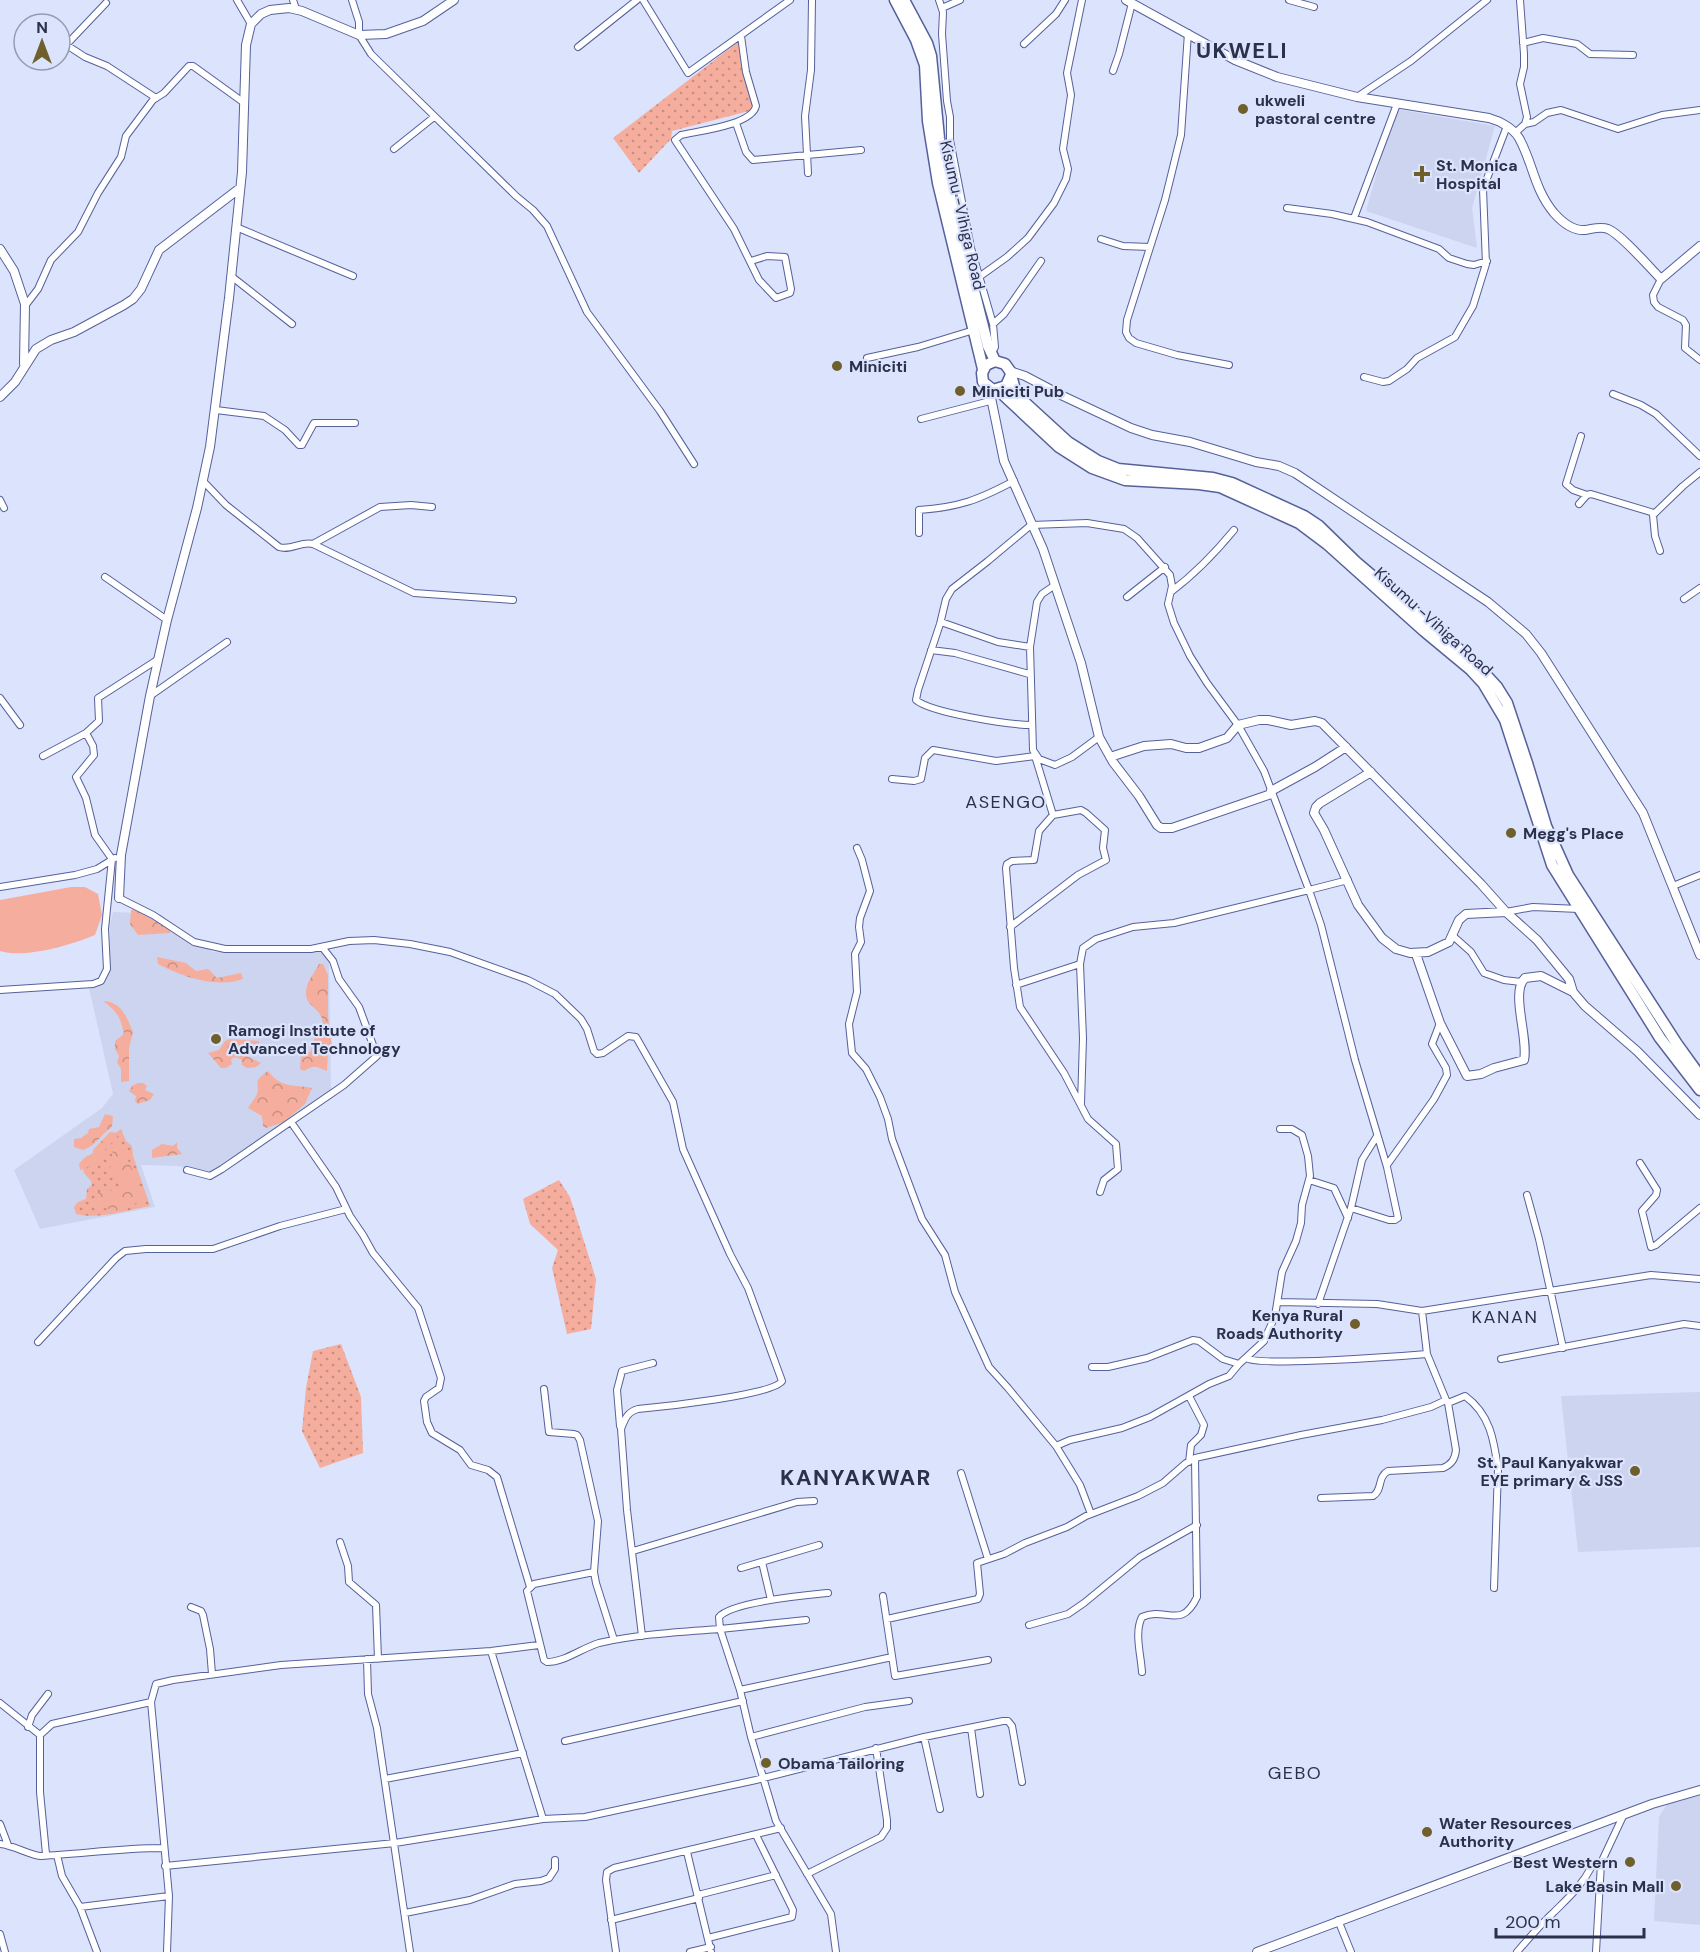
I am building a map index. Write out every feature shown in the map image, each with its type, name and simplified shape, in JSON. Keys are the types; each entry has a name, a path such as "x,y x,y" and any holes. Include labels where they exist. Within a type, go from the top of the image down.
{"highway":[{"name":"Kisumu -Vihiga Road","path":"895,0 916,40 925,65 928,121 938,183 983,369"},
{"name":"Kisumu -Vihiga Road","path":"904,0 927,43 931,56 939,138 946,180 993,358"},
{"path":"993,358 1005,364 1010,374 1006,386 993,389 983,382 983,369 993,358"},
{"name":"Kisumu -Vihiga Road","path":"1010,374 1018,395 1044,422 1068,442 1098,461 1118,469 1223,481 1304,516 1319,526 1356,562 1481,669 1507,703 1546,826 1568,876 1700,1076"},
{"name":"Kisumu -Vihiga Road","path":"993,389 1059,447 1092,468 1125,480 1199,484 1220,488 1299,523 1327,544 1424,632 1460,659 1483,683 1500,709 1510,733 1548,856 1660,1038 1700,1090"}],"street":[{"path":"237,0 251,24"},
{"path":"352,0 359,22 359,34 371,54 547,226 587,312 660,411 694,464"},
{"path":"0,990 93,984 101,981 107,969 105,929 116,857 167,620 203,481 216,410 240,188 246,45 251,24 261,14 294,4 359,34 386,34 423,21 454,0"},
{"path":"578,47 637,0"},
{"path":"643,0 688,73 790,0"},
{"path":"808,173 805,116 811,70 812,0"},
{"path":"939,0 942,8 950,140 965,221 993,324 995,347 993,358"},
{"path":"942,8 960,0"},
{"path":"1024,44 1056,14 1065,0"},
{"path":"980,277 1028,238 1054,203 1066,179 1068,169 1063,146 1071,95 1067,73 1082,0"},
{"path":"1289,0 1314,7"},
{"path":"1357,96 1411,61 1487,0"},
{"path":"1520,0 1524,67 1520,84 1527,111 1525,124"},
{"path":"1113,70 1119,54 1129,2 1235,60 1299,84 1397,104 1489,118 1507,126 1515,133 1538,187 1556,215 1570,227 1578,230 1599,227 1611,230 1661,279"},
{"path":"106,3 68,43 68,46 85,57 107,66 156,98"},
{"path":"1188,33 1181,135 1165,200 1127,320 1126,335 1136,343 1177,355 1229,365"},
{"path":"741,36 746,72 756,109 748,118 736,123 681,135 675,140 734,229 759,280 774,297 778,298 791,292 785,257 767,256 751,261"},
{"path":"1523,44 1543,38 1577,44 1590,54 1633,55"},
{"path":"25,306 38,289 51,260 78,232 98,193 121,157 126,136 156,98 191,66 243,102"},
{"path":"1354,218 1397,104"},
{"path":"1515,133 1525,124 1534,122 1547,113 1566,111 1618,129 1662,116 1700,110"},
{"path":"394,149 434,117"},
{"path":"736,123 746,152 753,160 861,150"},
{"path":"1364,377 1383,382 1389,381 1407,369 1417,358 1455,337 1476,299 1486,261 1483,189 1507,126"},
{"path":"0,397 15,382 36,349 51,340 74,332 133,299 141,289 164,246 240,188"},
{"path":"1287,208 1354,218 1439,249 1449,258 1460,262 1474,265 1486,261"},
{"path":"236,227 353,276"},
{"path":"1101,239 1123,246 1150,247"},
{"path":"1700,246 1661,279 1653,295 1658,307 1683,320 1686,325 1685,348 1700,360"},
{"path":"0,249 14,271 25,306 24,368"},
{"path":"993,324 1004,314 1041,261"},
{"path":"231,276 292,324"},
{"path":"867,358 918,347 974,330"},
{"path":"1010,374 1025,375 1131,428 1152,435 1190,442 1256,462 1279,466 1295,473 1488,602 1526,634 1553,670 1643,813 1700,955"},
{"path":"993,389 990,401 1004,461 1043,549 1081,663 1099,737 1110,757 1157,825 1161,828 1172,828 1271,792 1346,747"},
{"path":"1613,394 1641,405 1656,414 1700,456"},
{"path":"921,419 990,401"},
{"path":"216,410 264,416 285,430 299,445 302,445 314,423 355,423"},
{"path":"1581,436 1566,484 1573,490 1587,495 1593,494 1654,513"},
{"path":"1660,551 1653,519 1654,513 1700,472"},
{"path":"203,481 226,505 275,545 285,549 304,543 313,544 414,593 513,600"},
{"path":"919,533 919,510 966,504 1014,481"},
{"path":"1579,504 1587,495"},
{"path":"0,500 4,508"},
{"path":"313,544 380,507 411,505 432,507"},
{"path":"1032,725 1004,724 918,702 916,696 941,622 946,599 954,586 980,568 1031,525 1070,522 1102,524 1118,528 1137,538 1170,575 1172,591 1169,608 1179,635 1207,683 1238,725 1264,771 1321,925 1345,1021 1387,1165 1398,1218 1389,1220 1351,1208"},
{"path":"1172,591 1213,556 1234,530"},
{"path":"1127,597 1165,567"},
{"path":"105,577 167,620"},
{"path":"1053,815 1035,756 1029,674 1030,646 1037,602 1042,594 1055,585"},
{"path":"1684,598 1700,588"},
{"path":"941,622 998,642 1030,646"},
{"path":"150,696 227,642"},
{"path":"931,650 956,653 1029,674"},
{"path":"43,756 86,733 99,721 98,698 158,660"},
{"path":"0,698 20,725"},
{"path":"1110,757 1144,746 1171,744 1192,749 1199,748 1227,738 1238,725 1268,720 1291,726 1318,721 1323,723 1506,912 1537,940 1569,979 1574,992 1585,1006 1637,1051 1700,1115"},
{"path":"86,733 93,746 94,755 76,777 86,798 95,835 116,857 119,898 153,915 194,942 239,951 322,947 349,941 374,940 450,952 528,980 555,994 581,1019 597,1054 603,1053 630,1035 636,1037 673,1102 684,1149 730,1254 748,1288 782,1382 776,1387 744,1394 632,1411 621,1429"},
{"path":"892,779 914,781 921,779 927,753 933,750 996,761 1035,756 1051,765 1059,764 1099,737"},
{"path":"1371,772 1320,803 1315,810 1315,815 1348,879 1358,905 1382,938 1395,949 1416,954 1438,948 1449,942 1457,924 1466,914 1506,912 1533,907 1579,909"},
{"path":"1010,927 1078,875 1107,859 1103,848 1105,830 1086,813 1077,811 1053,815 1040,831 1034,860 1012,861 1007,864 1007,894 1010,927 1016,985 1020,1007 1064,1073 1088,1119 1113,1140 1117,1147 1118,1169 1102,1182 1100,1192"},
{"path":"857,848 870,891 860,918 861,942 855,954 857,992 849,1024 852,1053 866,1068 880,1096 892,1139 922,1219 945,1255 955,1292 988,1367 1056,1446 1080,1485 1091,1514"},
{"path":"0,887 75,875 97,869 116,857"},
{"path":"1673,886 1700,875"},
{"path":"1081,1104 1083,1038 1080,964 1083,948 1096,939 1133,927 1174,923 1348,879"},
{"path":"1453,936 1471,952 1484,973 1504,980 1521,982 1529,976 1541,976 1574,992"},
{"path":"187,1170 212,1176 344,1086 378,1055 359,1007 344,987 333,961 322,947"},
{"path":"1416,954 1440,1023 1467,1076 1523,1061 1526,1057 1520,1000 1521,982"},
{"path":"1016,985 1080,964"},
{"path":"1387,1165 1434,1099 1447,1075 1447,1070 1432,1044 1440,1023"},
{"path":"291,1122 336,1187 346,1209 373,1253 418,1308 441,1378 439,1388 424,1401 427,1422 436,1437 460,1450 471,1465 488,1470 498,1477 530,1587 527,1591 528,1599 544,1660 552,1662 588,1647 614,1640 806,1620"},
{"path":"1056,1446 1137,1423 1214,1381 1229,1376 1267,1337 1275,1316 1282,1272 1296,1241 1311,1167 1302,1135 1292,1129 1280,1129"},
{"path":"1318,1304 1348,1218 1362,1160 1377,1136"},
{"path":"1640,1163 1657,1190 1656,1195 1642,1210 1651,1247 1700,1208"},
{"path":"1310,1180 1334,1188 1348,1218"},
{"path":"1527,1195 1563,1348"},
{"path":"38,1342 119,1254 125,1251 213,1249 280,1226 346,1209"},
{"path":"1278,1302 1377,1304 1422,1311 1651,1275 1700,1279"},
{"path":"1320,1498 1373,1496 1377,1494 1382,1477 1388,1471 1443,1468 1449,1465 1455,1456 1456,1450 1447,1402 1427,1354 1422,1311"},
{"path":"1501,1359 1684,1324 1700,1326"},
{"path":"1092,1367 1112,1366 1147,1358 1193,1340 1198,1341 1223,1359 1239,1364"},
{"path":"1246,1358 1252,1361 1292,1361 1427,1354"},
{"path":"642,1636 627,1510 617,1390 621,1371 653,1363"},
{"path":"544,1389 549,1432 574,1434 580,1440 597,1521 594,1572 602,1607 614,1640"},
{"path":"1142,1672 1139,1624 1142,1617 1152,1614 1171,1617 1183,1615 1191,1609 1197,1597 1197,1525 1191,1445 1201,1435 1204,1425 1190,1396"},
{"path":"887,1619 978,1599 980,1594 976,1564 1153,1489 1192,1460 1292,1436 1382,1420 1465,1396 1476,1403 1487,1419 1492,1431 1498,1469 1494,1588"},
{"path":"961,1473 988,1559"},
{"path":"633,1551 797,1502 814,1501"},
{"path":"1029,1625 1068,1614 1140,1557 1197,1525"},
{"path":"340,1542 348,1566 350,1582 376,1605 378,1659"},
{"path":"741,1568 819,1545"},
{"path":"762,1562 771,1600"},
{"path":"530,1587 594,1572"},
{"path":"828,1593 771,1600 722,1614 719,1617 720,1629 740,1690 763,1778 781,1828 831,1914 836,1952"},
{"path":"883,1596 894,1674 897,1677 988,1660"},
{"path":"191,1606 201,1611 203,1615 212,1674"},
{"path":"167,1952 168,1896 151,1702 156,1684 281,1665 491,1651 539,1645"},
{"path":"491,1651 543,1819"},
{"path":"740,1690 892,1657"},
{"path":"367,1659 368,1694 377,1728 410,1952"},
{"path":"28,1727 32,1715 48,1694"},
{"path":"565,1741 743,1701"},
{"path":"751,1737 865,1707 909,1701"},
{"path":"46,1854 40,1792 40,1735 52,1724 151,1702"},
{"path":"0,1703 40,1735"},
{"path":"165,1866 395,1843 543,1819 585,1817 763,1778 876,1748 1003,1721 1011,1724 1022,1782"},
{"path":"971,1728 980,1794"},
{"path":"924,1737 940,1809"},
{"path":"807,1874 885,1833 887,1820 876,1748"},
{"path":"385,1779 523,1753"},
{"path":"1257,1952 1624,1814 1700,1790"},
{"path":"1596,1952 1601,1863 1624,1814"},
{"path":"0,1824 8,1845"},
{"path":"616,1952 606,1880 607,1872 614,1868 781,1828"},
{"path":"708,1938 792,1917 793,1910 756,1834"},
{"path":"0,1844 38,1856 163,1848"},
{"path":"687,1852 711,1949 690,1952"},
{"path":"57,1855 62,1876 80,1907 97,1952"},
{"path":"405,1913 470,1900 515,1884 549,1878 555,1869 555,1860"},
{"path":"1517,1952 1553,1912 1572,1896 1584,1882 1592,1866 1601,1863"},
{"path":"611,1920 776,1875"},
{"path":"80,1907 168,1896"},
{"path":"1338,1920 1351,1952"},
{"path":"0,1934 5,1952"}],"shaded area":[{"path":"1395,109 1495,126 1472,208 1477,248 1366,211"},
{"name":"Ramogi Institute of Advanced Technology","path":"113,912 160,914 213,952 322,950 329,961 331,1090 211,1173 178,1166 141,1165 155,1207 40,1229 14,1170 102,1108 113,1094 89,988 101,984 110,968 110,924"},
{"name":"St. Paul Kanyakwar EYE primary & JSS","path":"1700,1392 1700,1547 1578,1552 1561,1396"},
{"path":"1700,1795 1700,1925 1654,1921 1659,1817 1668,1802"}],"green space":[{"path":"738,42 753,110 672,131 671,139 639,173 613,138"},
{"path":"71,887 85,887 98,894 102,915 95,935 61,947 34,952 0,951 0,900"},
{"path":"136,909 170,929 170,933 138,935 130,924 131,910"},
{"path":"157,957 186,963 196,971 208,969 217,978 241,973 243,979 222,983 199,980 158,964"},
{"path":"319,964 323,964 328,975 328,1017 332,1045 328,1051 327,1071 313,1067 304,1071 300,1069 301,1056 311,1051 315,1037 323,1024 319,1013 309,1003 306,993 308,983"},
{"path":"103,1001 119,1007 133,1032 129,1048 129,1081 121,1082 121,1069 117,1062 119,1056 115,1049 115,1041 124,1034 121,1023 118,1015"},
{"path":"230,1039 259,1041 260,1052 245,1055 261,1063 256,1067 247,1068 242,1065 241,1059 234,1057 231,1060 232,1064 221,1068 208,1053 219,1050 225,1041"},
{"path":"268,1071 283,1083 312,1088 305,1104 284,1122 266,1128 263,1126 262,1116 248,1108 258,1092 259,1078"},
{"path":"138,1083 143,1083 147,1086 145,1090 154,1094 150,1100 138,1104 135,1101 136,1096 129,1091"},
{"path":"105,1114 113,1116 112,1127 88,1148 83,1150 74,1147 74,1139 81,1138 88,1133 89,1129 99,1127"},
{"path":"121,1129 126,1141 132,1146 133,1156 150,1206 94,1216 76,1214 74,1207 78,1202 86,1199 87,1189 92,1185 82,1165"},
{"path":"110,1132 116,1133 118,1139 93,1164 80,1170 79,1164 93,1153 93,1150"},
{"path":"114,1142 122,1148 137,1179 136,1186 143,1193 142,1199 124,1210 93,1208 92,1203 98,1192 122,1189 110,1169"},
{"path":"177,1142 177,1148 182,1154 152,1158 152,1150 162,1144 173,1146"},
{"path":"559,1180 570,1197 596,1279 591,1329 567,1334 552,1268 558,1250 530,1224 523,1199"},
{"path":"341,1344 361,1397 363,1453 320,1468 302,1431 306,1388 313,1351"}],"place":[{"name":"ukweli pastoral centre","path":"1243,109"},
{"name":"St. Monica Hospital","path":"1422,174"},
{"name":"Miniciti","path":"837,366"},
{"name":"Miniciti Pub","path":"960,391"},
{"name":"Megg's Place","path":"1511,833"},
{"name":"Ramogi Institute of Advanced Technology","path":"216,1039"},
{"name":"Kenya Rural Roads Authority","path":"1355,1324"},
{"name":"St. Paul Kanyakwar EYE primary & JSS","path":"1635,1471"},
{"name":"Obama Tailoring","path":"766,1763"},
{"name":"Water Resources Authority","path":"1427,1832"},
{"name":"Best Western","path":"1630,1862"},
{"name":"Lake Basin Mall","path":"1676,1886"}],"district":[{"name":"UKWELI","path":"1242,50"},
{"name":"ASENGO","path":"1006,802"},
{"name":"KANAN","path":"1505,1317"},
{"name":"KANYAKWAR","path":"856,1477"},
{"name":"GEBO","path":"1295,1773"}]}
